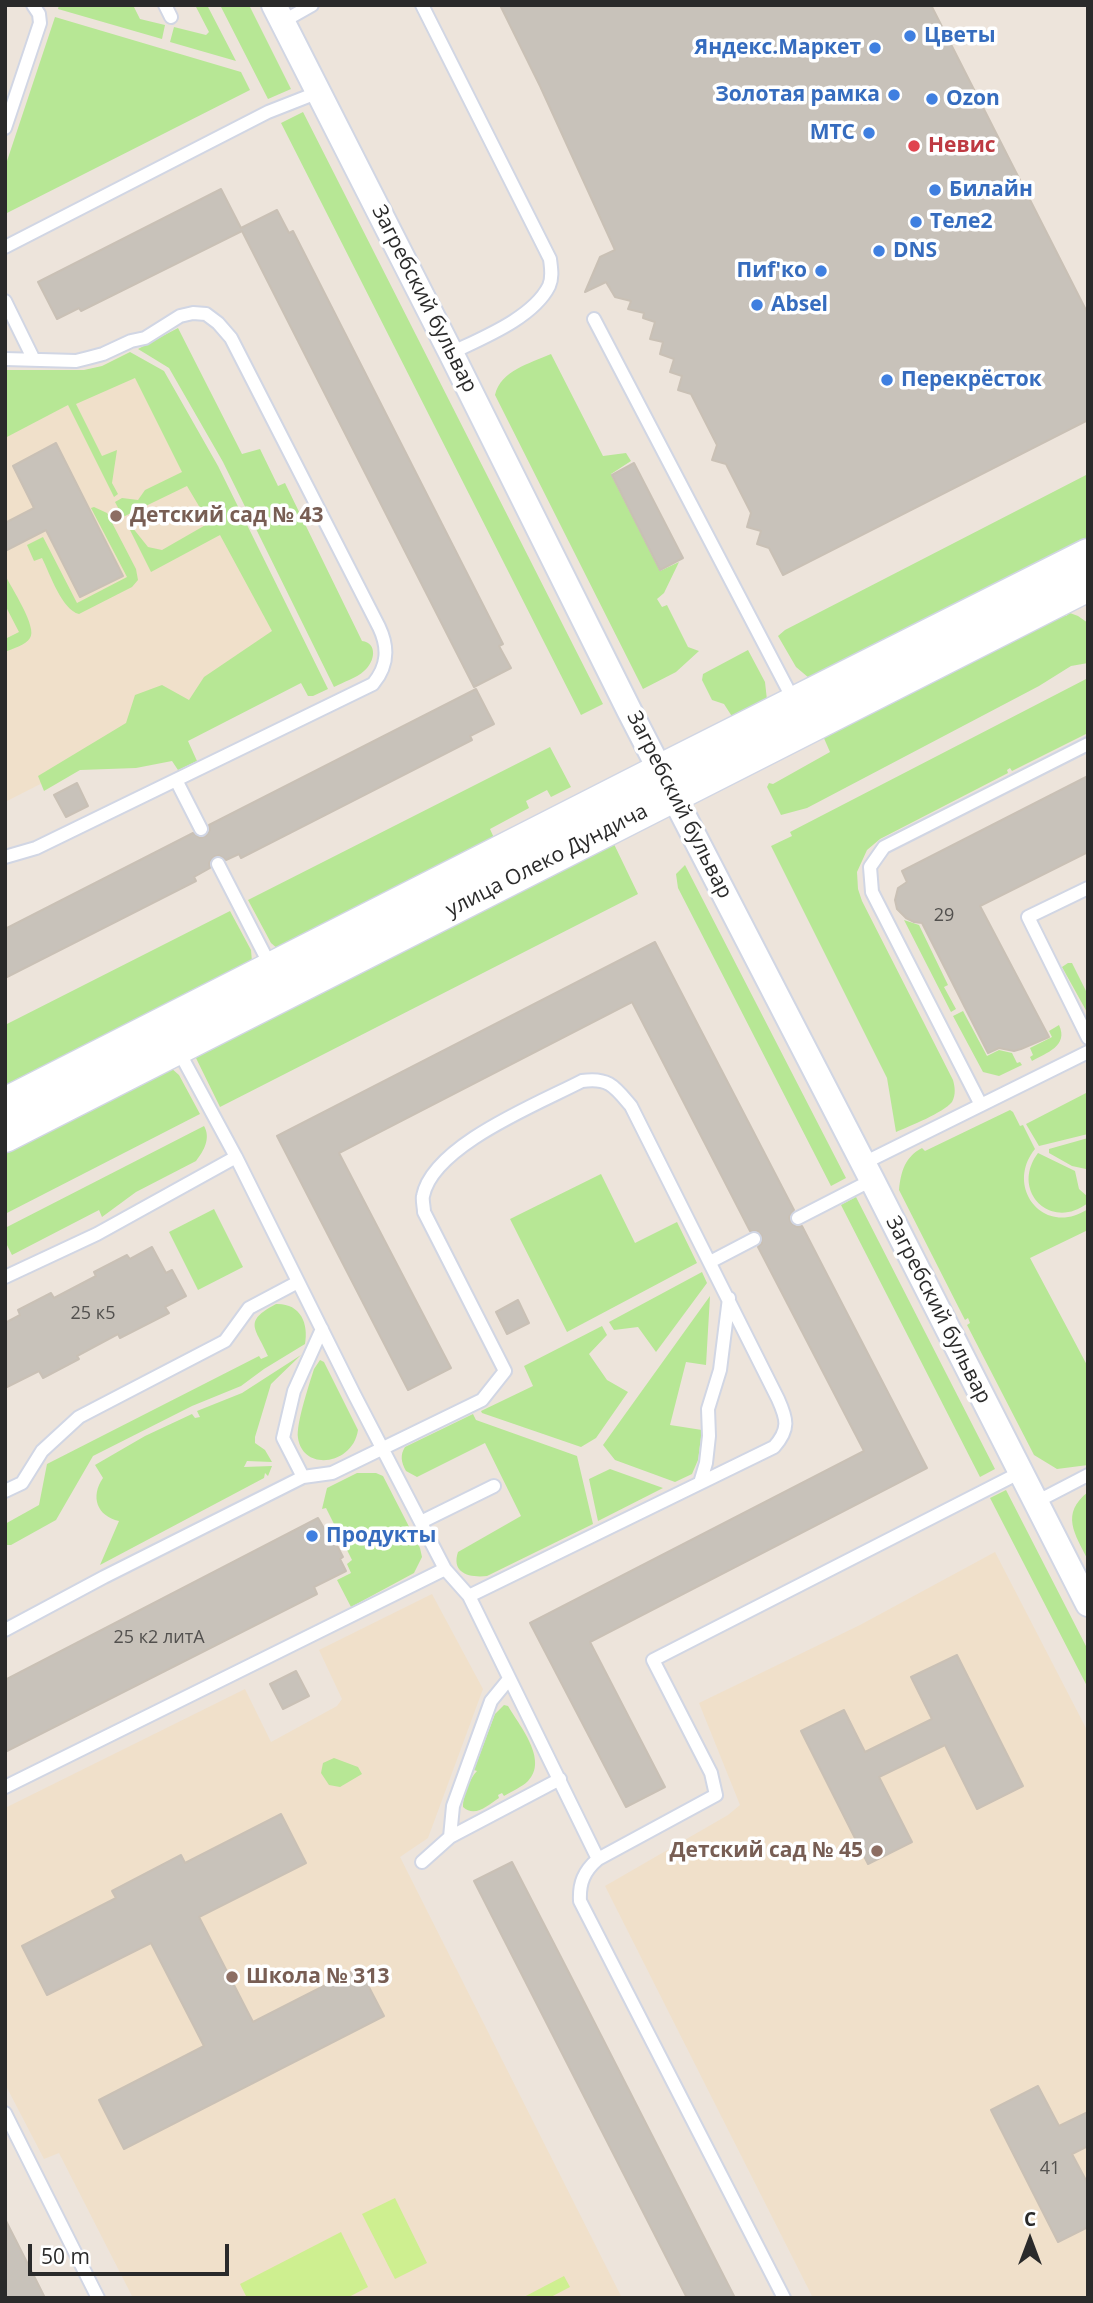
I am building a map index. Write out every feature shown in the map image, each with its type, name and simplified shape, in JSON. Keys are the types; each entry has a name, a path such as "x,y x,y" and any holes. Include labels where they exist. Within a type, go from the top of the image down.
{"street":[{"name":"Загребский бульвар","path":"278,13 1088,1604"},
{"name":"улица Олеко Дундича","path":"5,1136 171,1036 802,715 1084,576"},
{"name":"улица Олеко Дундича","path":"5,1104 171,1036"}],"lane":[{"path":"5,128 40,23 39,14 33,5"},
{"path":"165,5 172,18"},
{"path":"278,13 312,5"},
{"path":"422,5 550,259 552,272 550,285 527,311 452,353"},
{"path":"5,248 258,118 318,92"},
{"path":"5,301 34,360"},
{"path":"5,359 76,361 145,338 180,316 193,313 206,314 218,323 231,338 385,638 387,651 381,675 373,684 36,848 5,857"},
{"path":"594,319 802,715"},
{"path":"981,1105 872,892 870,867 884,847 1088,744"},
{"path":"176,780 201,830"},
{"path":"218,864 278,982"},
{"path":"1088,887 1028,917 1088,1038"},
{"path":"171,1036 236,1157 445,1569 469,1596 598,1859"},
{"path":"798,1218 868,1171 981,1105 1088,1052"},
{"path":"5,1630 104,1577 303,1478 332,1472 482,1400 505,1371 424,1212 423,1196 431,1178 468,1140 582,1081 608,1081 631,1106 729,1298 778,1399 786,1424 782,1438 774,1447 469,1596"},
{"path":"5,1278 97,1234 236,1157"},
{"path":"710,1262 754,1239"},
{"path":"5,1491 22,1483 41,1451 79,1417 225,1341 249,1308 298,1282"},
{"path":"700,1483 708,1450 708,1409 720,1370 729,1298"},
{"path":"303,1478 283,1438 294,1391 322,1329"},
{"path":"784,2298 580,1901 579,1889 589,1867 598,1859 716,1795 711,1773 653,1660 1021,1472"},
{"path":"1036,1502 1088,1475"},
{"path":"421,1522 494,1486"},
{"path":"5,1787 445,1569"},
{"path":"450,1837 453,1806 491,1701 509,1679"},
{"path":"422,1862 450,1837 560,1779"},
{"path":"5,2113 98,2298"}],"shaded area":[{"name":"Детский сад № 43","path":"145,361 300,652 5,802 5,376 89,381"},
{"name":"Детский сад № 45","path":"995,1552 1088,1732 1088,2298 813,2298 605,1886 728,1815 740,1805 699,1703 860,1625"},
{"name":"Школа № 313","path":"432,1594 483,1689 428,1838 400,1857 622,2298 133,2298 59,2153 44,2159 5,2084 5,1808 245,1689 271,1742 337,1706 342,1699 319,1650"}],"green space":[{"path":"59,5 133,5 140,19 165,25 162,39 58,9"},
{"path":"195,5 207,5 236,61 170,42 174,27 206,35 209,32"},
{"path":"220,5 249,5 291,89 268,99"},
{"path":"55,17 241,72 250,90 5,214 5,167"},
{"path":"303,112 603,704 581,715 281,123"},
{"path":"178,328 242,454 260,449 278,486 285,483 362,641 371,645 373,653 368,667 354,678 334,687 223,462 169,368 138,349"},
{"path":"130,352 164,371 218,466 328,689 308,696 301,683 188,741 197,761 178,770 172,761 136,768 80,770 44,791 38,776 126,723 135,695 162,685 189,700 204,677 272,631 220,535 151,572 129,528 132,527 148,547 162,550 209,523 187,486 123,517 115,502 122,498 138,500 145,490 182,472 135,378 76,404 102,456 117,450 112,483 118,494 114,497 68,405 5,438 5,370 84,370 102,366"},
{"path":"551,354 603,456 626,453 631,461 611,474 660,571 679,562 664,593 657,599 662,607 667,605 688,647 699,651 676,672 643,689 495,395 503,379 525,365"},
{"path":"1088,474 1088,538 809,678 796,667 778,636 785,630"},
{"path":"91,508 107,513 136,569 138,580 132,587 79,614 67,606 42,558 34,561 27,545 43,537 77,603 127,577"},
{"path":"5,575 27,617 31,633 25,643 5,652 5,639 19,632 5,605"},
{"path":"1064,613 1066,616 1070,613 1078,616 1088,623 1088,663 1071,666 1039,686 807,808 781,815 767,787 769,783 773,784 830,752 823,736"},
{"path":"748,650 765,682 767,700 733,718 724,704 712,700 702,680 703,674"},
{"path":"1088,678 1088,733 1012,771 1010,768 1008,773 880,839 867,850 857,872 862,901 954,1085 955,1094 948,1106 896,1132 887,1078 771,846 792,836 790,832"},
{"path":"550,747 571,787 551,797 547,790 526,801 529,808 490,829 494,838 278,949 271,943 248,900"},
{"path":"613,842 638,894 220,1107 195,1056"},
{"path":"685,865 846,1178 831,1186 678,888 676,874"},
{"path":"230,911 251,950 252,962 5,1088 5,1025"},
{"path":"904,920 919,925 948,985 944,987 956,1009 951,1012"},
{"path":"1072,963 1088,995 1088,1014 1062,967"},
{"path":"963,1011 987,1056 999,1050 1012,1053 1017,1063 1022,1065 999,1076 983,1072 953,1016"},
{"path":"1059,1025 1059,1044 1032,1061 1030,1048 1052,1037 1049,1031"},
{"path":"171,1068 179,1075 200,1114 5,1214 5,1153"},
{"path":"1088,1092 1088,1134 1039,1146 1026,1124"},
{"path":"1010,1110 1020,1126 1023,1125 1035,1149 1027,1164 1024,1178 1033,1204 1044,1213 1057,1217 1072,1216 1088,1209 1088,1230 1030,1258 1088,1367 1088,1465 1057,1469 1034,1455 967,1325 970,1323 968,1318 965,1320 899,1190 905,1165 916,1152 922,1148 925,1151"},
{"path":"204,1126 206,1144 196,1161 136,1192 102,1217 99,1210 12,1255 5,1241 5,1228"},
{"path":"1088,1138 1086,1169 1072,1166 1049,1153 1049,1149"},
{"path":"1038,1153 1075,1171 1079,1189 1088,1197 1088,1203 1074,1211 1060,1213 1048,1210 1038,1203 1031,1193 1029,1181 1031,1167"},
{"path":"601,1174 635,1243 677,1222 697,1263 567,1332 510,1219"},
{"path":"856,1197 995,1469 980,1477 841,1205"},
{"path":"214,1209 243,1267 198,1290 169,1232"},
{"path":"702,1272 707,1283 656,1352 638,1327 614,1330 609,1322"},
{"path":"710,1296 706,1365 686,1362 670,1425 702,1430 698,1460 692,1474 675,1482 615,1460 603,1445"},
{"path":"276,1304 291,1307 301,1316 306,1329 305,1344 241,1386 192,1406 93,1456 56,1520 11,1545 5,1545 5,1524 39,1505 47,1464 259,1356 261,1359 268,1356 256,1332 255,1321 265,1310"},
{"path":"602,1326 607,1335 589,1354 607,1380 628,1392 596,1438 581,1447 482,1413 481,1411 533,1386 524,1366"},
{"path":"301,1355 271,1384 255,1437 255,1443 265,1450 272,1462 247,1461 244,1467 272,1466 268,1476 265,1473 264,1478 100,1565 119,1521 105,1515 98,1505 97,1492 103,1478 95,1465 145,1436 192,1414 195,1418 200,1417 197,1411 242,1393"},
{"path":"320,1360 324,1362 358,1430 347,1451 328,1460 309,1456 302,1449 298,1438 306,1394 314,1369"},
{"path":"473,1414 476,1420 577,1456 593,1524 487,1576 463,1573 457,1565 458,1552 521,1516 485,1443 417,1477 406,1471 402,1456 405,1447"},
{"path":"610,1469 663,1488 598,1521 589,1479"},
{"path":"357,1473 376,1473 383,1476 420,1548 422,1557 414,1573 351,1607 337,1580 351,1573 347,1564 352,1560 326,1508 322,1509 327,1488"},
{"path":"1006,1490 1088,1650 1088,1688 990,1498"},
{"path":"1088,1492 1088,1560 1075,1533 1072,1516 1079,1500"},
{"path":"504,1705 508,1706 530,1743 534,1753 534,1773 523,1785 504,1796 502,1793 498,1795 499,1798 486,1807 477,1811 468,1810 463,1807 466,1793 477,1771 474,1770 495,1714"},
{"path":"334,1758 358,1767 362,1774 340,1787 329,1785 321,1773 323,1763"},
{"path":"395,2198 427,2263 395,2279 362,2214"},
{"path":"341,2232 368,2287 347,2298 247,2298 240,2284"},
{"path":"564,2276 570,2287 549,2298 522,2298"}],"building":[{"path":"500,5 931,5 1088,314 1088,420 783,575 769,548 757,544 761,531 747,527 751,513 726,464 712,460 717,445 691,394 678,390 682,376 670,372 674,359 660,354 663,342 650,339 655,322 643,318 644,313 628,309 631,301 615,297 606,282 585,292 600,257 615,250"},
{"path":"221,189 241,228 277,210 289,233 293,231 503,644 499,646 511,668 474,687 242,231 81,311 79,308 57,319 38,282"},
{"path":"56,443 123,576 80,597 46,530 5,551 5,523 34,508 13,466"},
{"path":"634,463 683,558 660,570 612,475"},
{"path":"476,689 494,724 470,736 472,740 241,858 239,854 226,860 219,855 213,857 209,863 210,868 194,877 196,881 5,978 5,929 193,833 200,838 206,836 210,830 209,825"},
{"path":"1088,776 1088,852 980,906 1049,1037 1014,1051 999,1048 988,1053 922,923 906,918 897,909 895,900 898,888 907,882 902,871"},
{"path":"77,783 88,806 66,817 54,795"},
{"path":"655,942 794,1210 789,1217 791,1223 797,1227 802,1226 927,1468 590,1642 665,1787 626,1807 530,1623 864,1451 758,1247 762,1243 762,1236 758,1231 750,1231 632,1002 339,1153 451,1368 408,1390 277,1136"},
{"path":"152,1247 166,1273 172,1270 186,1296 165,1307 169,1313 120,1338 118,1334 43,1378 39,1371 5,1388 5,1323 20,1315 18,1310 51,1293 54,1298 96,1276 94,1272 127,1255 130,1259"},
{"path":"518,1300 529,1323 507,1334 496,1312"},
{"path":"318,1518 325,1530 328,1528 343,1557 340,1559 346,1571 314,1587 317,1594 5,1752 5,1680"},
{"path":"957,1655 1023,1786 977,1809 945,1745 879,1777 912,1842 868,1864 801,1731 844,1710 865,1752 932,1719 911,1677"},
{"path":"296,1671 309,1696 283,1709 270,1684"},
{"path":"281,1814 306,1863 199,1917 253,2022 359,1968 384,2016 124,2149 99,2100 204,2046 151,1943 47,1995 22,1946 116,1898 112,1891 181,1855 185,1863"},
{"path":"512,1862 735,2298 687,2298 474,1881"},
{"path":"1038,2086 1059,2126 1088,2112 1088,2146 1072,2154 1088,2184 1088,2227 1058,2242 991,2110"},
{"path":"5,2219 36,2280 45,2298 5,2298"}],"place":[{"name":"Цветы","path":"910,36"},
{"name":"Яндекс.Маркет","path":"875,48"},
{"name":"Золотая рамка","path":"894,95"},
{"name":"Ozon","path":"932,99"},
{"name":"МТС","path":"869,133"},
{"name":"Невис","path":"914,146"},
{"name":"Билайн","path":"935,190"},
{"name":"Теле2","path":"916,222"},
{"name":"DNS","path":"879,251"},
{"name":"Пиf'ко","path":"821,271"},
{"name":"Absel","path":"757,305"},
{"name":"Перекрёсток","path":"887,380"},
{"name":"Детский сад № 43","path":"116,516"},
{"name":"Продукты","path":"312,1536"},
{"name":"Детский сад № 45","path":"877,1851"},
{"name":"Школа № 313","path":"232,1977"}]}
